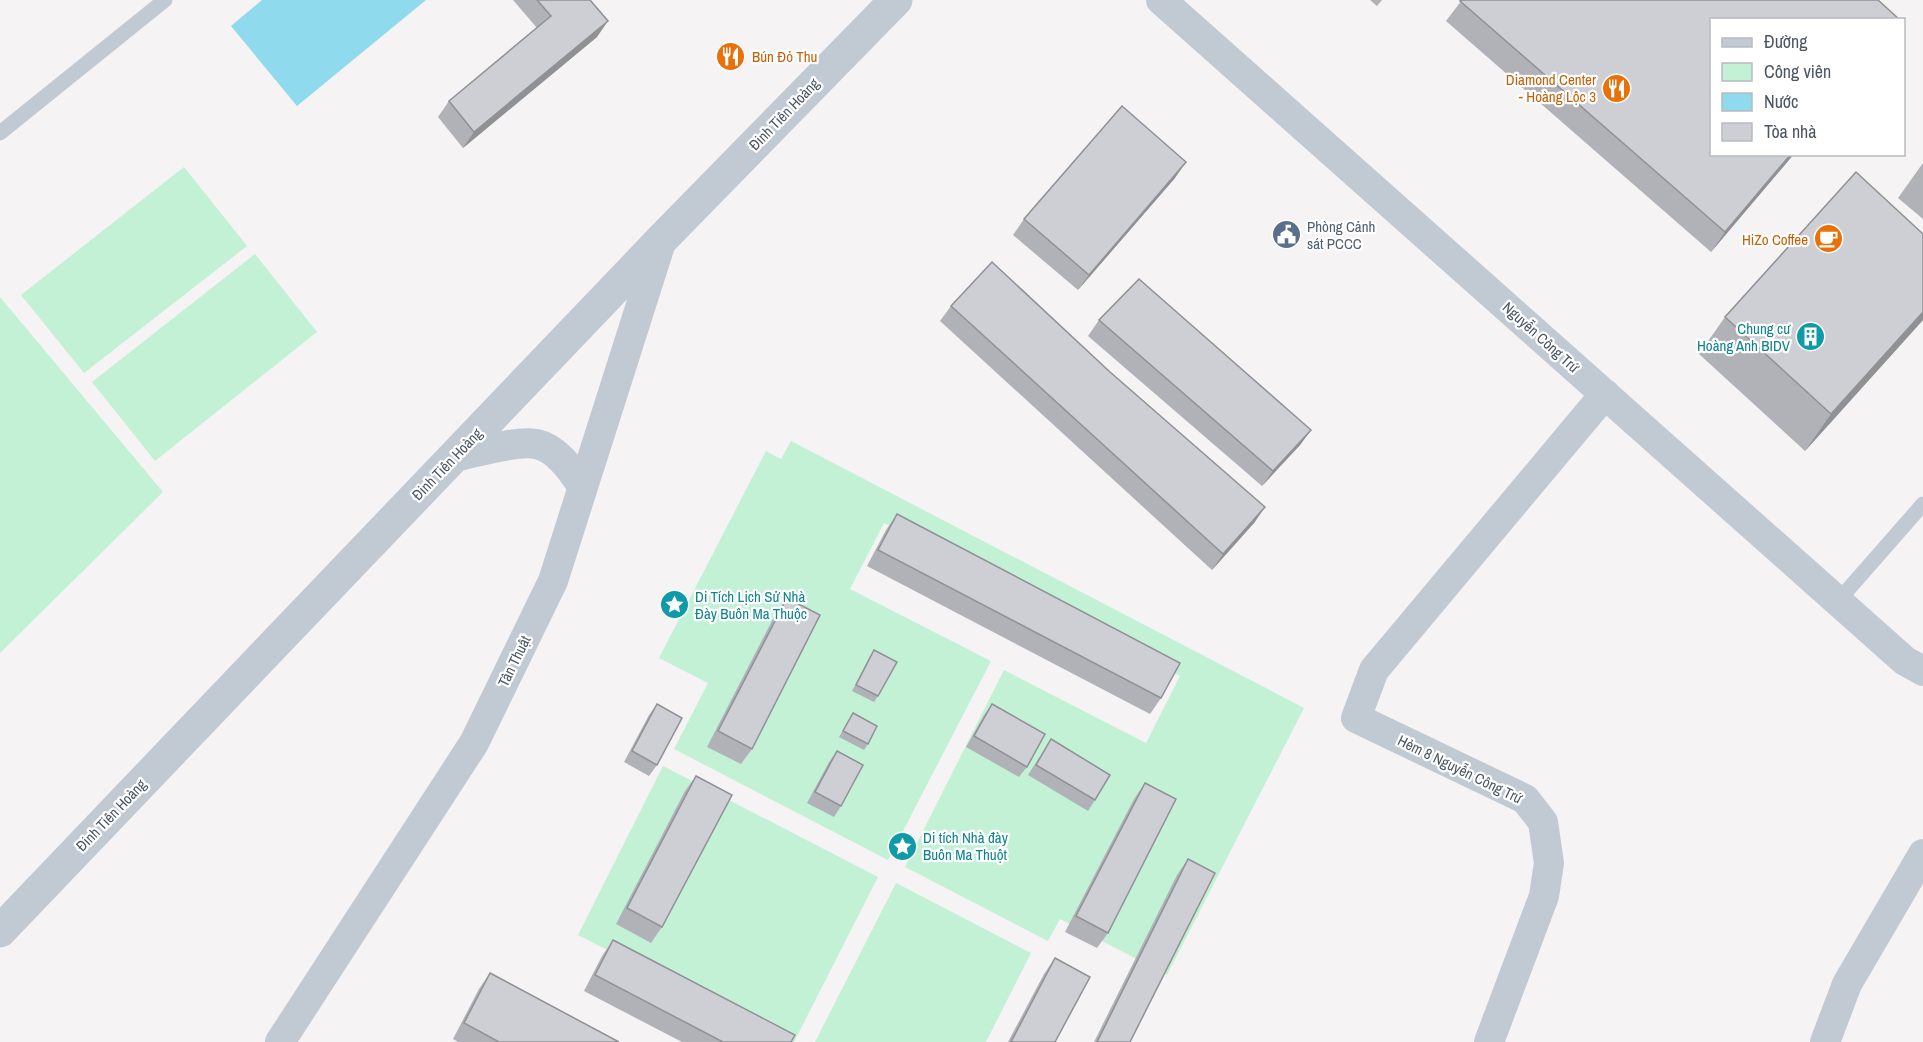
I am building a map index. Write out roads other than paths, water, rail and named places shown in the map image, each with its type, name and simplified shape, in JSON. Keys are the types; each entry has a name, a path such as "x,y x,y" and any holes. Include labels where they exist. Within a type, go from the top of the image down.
{"street":[{"name":"Đinh Tiên Hoàng","path":"0,931 662,239 896,0"},
{"name":"Nguyễn Công Trứ","path":"1161,0 1905,661 1923,672"},
{"name":"Tân Thuật","path":"280,1042 474,743 553,581 662,239"},
{"name":"Hẻm 8 Nguyễn Công Trứ","path":"1489,1042 1544,896 1550,863 1544,822 1525,799 1356,718 1374,670 1605,394"},
{"path":"454,457 524,443 538,444 558,455 583,487"},
{"path":"1825,1042 1847,984 1923,854"}],"lane":[{"path":"0,134 165,0"},
{"path":"1838,601 1923,504"}],"water":[{"path":"262,0 426,0 297,106 231,26"}],"place":[{"name":"Bún Đỏ Thu","path":"731,56"},
{"name":"Diamond Center - Hoàng Lộc 3","path":"1617,88"},
{"name":"Phòng Cảnh sát PCCC","path":"1286,235"},
{"name":"HiZo Coffee","path":"1829,239"},
{"name":"Chung cư Hoàng Anh BIDV","path":"1811,337"},
{"name":"Di Tích Lịch Sử Nhà Đày Buôn Ma Thuộc","path":"674,605"},
{"name":"Di tích Nhà đày Buôn Ma Thuột","path":"902,846"}]}
